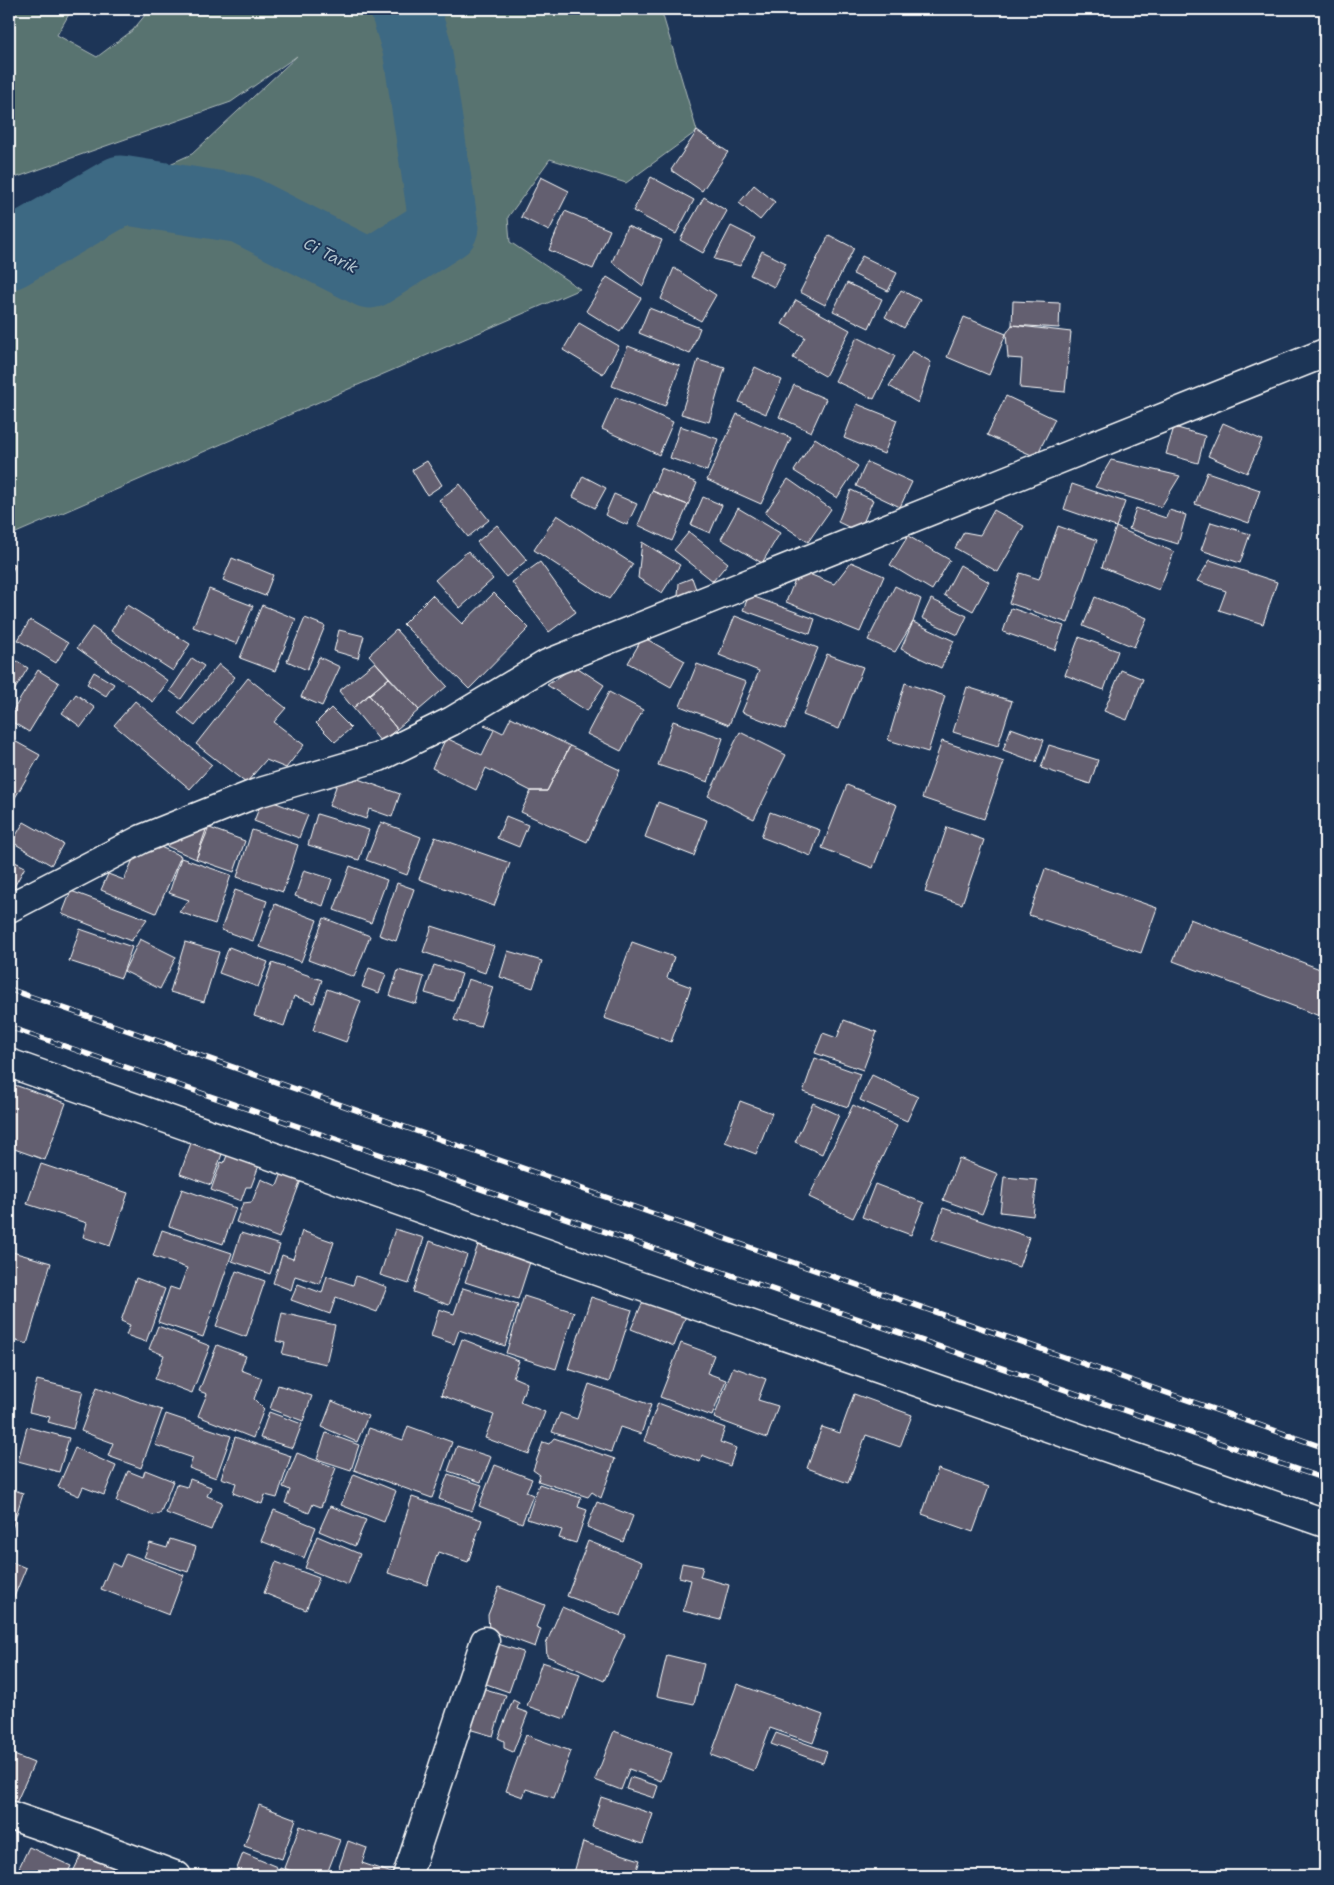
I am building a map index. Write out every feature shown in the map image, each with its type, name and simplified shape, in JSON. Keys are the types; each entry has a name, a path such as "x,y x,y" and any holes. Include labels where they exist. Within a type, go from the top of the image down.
{"street":[{"path":"9,908 142,839 257,793 379,757 452,721 547,664 1325,353"},
{"path":"9,1063 653,1291 1325,1523"},
{"path":"407,1876 485,1641"},
{"path":"9,1815 177,1876"}],"green space":[{"path":"9,9 72,9 57,35 97,57 133,30 150,9 661,9 697,131 626,183 550,159 508,217 510,242 580,289 9,536 9,236 192,154 297,56 231,102 9,180"}],"building":[{"path":"697,131 728,152 702,191 671,170"},
{"path":"541,177 569,191 549,231 521,217"},
{"path":"651,177 694,200 676,234 633,211"},
{"path":"754,185 775,202 760,220 739,203"},
{"path":"704,197 727,211 703,253 680,240"},
{"path":"565,211 610,230 593,269 549,250"},
{"path":"627,226 662,240 643,286 612,262"},
{"path":"731,226 755,238 740,266 714,259"},
{"path":"829,235 854,248 825,305 800,292"},
{"path":"762,251 786,263 774,287 750,275"},
{"path":"862,256 897,273 888,291 853,274"},
{"path":"674,268 716,295 701,321 661,299"},
{"path":"607,277 641,298 620,332 586,311"},
{"path":"847,283 882,299 869,328 833,311"},
{"path":"901,290 920,300 904,328 885,317"},
{"path":"796,300 850,330 825,376 793,358 805,337 782,324"},
{"path":"1013,301 1060,303 1059,328 1012,325"},
{"path":"649,308 700,328 690,354 639,333"},
{"path":"964,317 1006,334 989,375 947,357"},
{"path":"579,323 619,346 603,374 563,350"},
{"path":"1012,325 1071,332 1065,392 1020,388 1022,359 1008,358 1006,334"},
{"path":"857,337 895,356 874,399 835,381"},
{"path":"628,346 680,366 665,406 612,386"},
{"path":"912,351 931,362 918,403 889,386"},
{"path":"698,360 725,368 709,422 681,414"},
{"path":"755,367 782,380 766,414 739,402"},
{"path":"794,385 826,399 811,432 779,417"},
{"path":"1006,396 1055,419 1036,457 987,435"},
{"path":"616,397 673,422 659,455 602,429"},
{"path":"857,404 897,420 884,454 844,438"},
{"path":"737,414 791,438 761,504 707,480"},
{"path":"1223,423 1262,440 1247,473 1208,456"},
{"path":"680,426 718,439 707,471 670,458"},
{"path":"1174,427 1205,436 1198,463 1166,454"},
{"path":"815,438 858,466 837,498 794,471"},
{"path":"1111,460 1180,476 1161,507 1095,487"},
{"path":"427,461 442,485 427,495 412,470"},
{"path":"867,462 912,482 900,507 856,486"},
{"path":"661,468 697,483 688,505 652,491"},
{"path":"1207,472 1260,490 1249,523 1195,504"},
{"path":"583,476 606,488 595,508 573,497"},
{"path":"788,479 831,509 808,542 765,513"},
{"path":"460,484 489,520 468,537 439,500"},
{"path":"1072,484 1125,502 1116,527 1064,509"},
{"path":"851,490 873,500 859,532 838,522"},
{"path":"652,491 688,505 672,541 638,525"},
{"path":"614,494 637,504 627,525 605,515"},
{"path":"703,497 722,505 710,533 691,525"},
{"path":"738,508 780,533 762,563 721,539"},
{"path":"1136,508 1166,518 1169,510 1186,515 1178,544 1129,529"},
{"path":"994,510 1024,526 998,572 955,548 964,532 980,535"},
{"path":"557,515 633,564 609,599 534,550"},
{"path":"1211,522 1250,534 1240,563 1201,550"},
{"path":"497,525 527,560 506,577 477,542"},
{"path":"1058,526 1097,540 1068,623 1009,603 1020,573 1039,579"},
{"path":"1116,527 1174,552 1159,590 1102,567"},
{"path":"689,532 728,563 713,581 674,550"},
{"path":"908,536 950,560 932,590 890,565"},
{"path":"642,542 680,565 662,593 638,578"},
{"path":"468,551 493,579 460,608 435,580"},
{"path":"232,558 273,575 265,596 223,580"},
{"path":"1210,560 1277,582 1263,624 1219,610 1226,591 1197,581"},
{"path":"9,562 15,565 9,577"},
{"path":"540,562 576,612 549,632 512,582"},
{"path":"851,562 884,576 860,632 786,602 799,570 834,584"},
{"path":"960,565 989,582 973,611 944,595"},
{"path":"692,578 696,589 678,596 679,583"},
{"path":"895,586 921,599 913,622 895,652 868,640"},
{"path":"209,589 253,606 237,644 193,627"},
{"path":"494,593 529,628 469,689 403,624 432,595 462,624"},
{"path":"749,595 815,619 810,634 743,610"},
{"path":"1095,597 1147,618 1134,647 1083,626"},
{"path":"931,599 967,616 958,635 922,618"},
{"path":"127,605 190,644 173,671 111,631"},
{"path":"262,605 296,619 275,671 240,658"},
{"path":"1011,608 1064,626 1055,650 1003,632"},
{"path":"735,616 818,648 785,729 742,712 759,671 719,655"},
{"path":"305,618 325,626 307,670 287,661"},
{"path":"30,620 68,643 56,663 18,640"},
{"path":"913,622 954,641 941,668 901,649"},
{"path":"92,627 168,681 153,702 77,648"},
{"path":"339,630 364,636 358,658 334,651"},
{"path":"396,630 447,686 419,710 369,655"},
{"path":"643,637 685,661 671,687 628,663"},
{"path":"1079,637 1118,651 1104,690 1065,675"},
{"path":"827,654 863,667 839,729 803,715"},
{"path":"9,656 28,668 9,699"},
{"path":"319,657 340,667 322,706 301,697"},
{"path":"192,658 204,666 181,699 170,691"},
{"path":"375,662 389,678 353,708 339,691"},
{"path":"219,664 235,677 195,726 178,713"},
{"path":"697,664 746,682 729,725 680,706"},
{"path":"575,666 604,685 587,711 547,685"},
{"path":"38,670 59,683 29,732 9,720 9,717"},
{"path":"1121,670 1143,679 1127,720 1104,711"},
{"path":"94,672 114,684 106,696 87,684"},
{"path":"248,678 286,708 274,722 304,745 286,768 266,760 246,783 196,744"},
{"path":"389,678 419,710 397,729 369,695"},
{"path":"905,683 945,696 928,752 888,740"},
{"path":"967,687 1012,701 998,746 953,732"},
{"path":"609,692 643,710 621,751 587,734"},
{"path":"76,694 95,708 81,727 62,713"},
{"path":"369,695 397,729 381,742 353,708"},
{"path":"135,701 212,765 190,789 114,725"},
{"path":"331,708 351,728 335,742 316,723"},
{"path":"511,717 570,746 547,791 531,791 486,768 476,790 432,768 446,738 482,755 494,730 484,726 485,724 503,733"},
{"path":"673,721 723,738 708,782 658,765"},
{"path":"1011,728 1044,740 1036,762 1003,750"},
{"path":"740,732 786,755 754,819 708,796"},
{"path":"9,738 40,755 9,808"},
{"path":"942,741 1004,762 984,819 922,798"},
{"path":"1049,745 1098,760 1090,784 1041,768"},
{"path":"570,746 620,770 587,842 521,812 531,791 547,791"},
{"path":"341,773 400,794 392,817 369,809 366,819 329,806"},
{"path":"847,785 897,805 873,868 822,848"},
{"path":"263,798 308,815 299,838 254,821"},
{"path":"658,802 707,820 694,856 645,837"},
{"path":"770,812 820,830 811,856 761,837"},
{"path":"317,814 369,830 359,860 308,845"},
{"path":"506,816 528,825 519,847 497,838"},
{"path":"24,822 63,844 51,865 12,842"},
{"path":"381,822 421,837 407,875 366,860"},
{"path":"207,827 208,830 196,859 162,844"},
{"path":"207,827 245,841 234,872 196,859"},
{"path":"947,827 984,840 962,904 925,892"},
{"path":"252,830 298,845 283,892 237,877"},
{"path":"435,837 510,863 494,906 419,879"},
{"path":"142,839 181,856 156,913 101,890 108,874 124,880"},
{"path":"181,858 231,875 215,924 179,912 189,900 169,893"},
{"path":"9,859 25,867 14,887 9,884"},
{"path":"350,866 387,880 371,923 334,910"},
{"path":"1045,869 1157,908 1141,953 1029,915"},
{"path":"304,870 332,879 323,906 295,896"},
{"path":"397,883 414,889 396,941 379,935"},
{"path":"235,890 267,901 253,941 221,930"},
{"path":"71,891 147,919 131,941 62,914"},
{"path":"275,904 317,920 301,962 260,947"},
{"path":"324,918 370,936 354,977 308,960"},
{"path":"1190,919 1325,971 1325,1018 1173,961"},
{"path":"432,926 494,946 485,973 423,952"},
{"path":"80,929 132,947 121,978 69,961"},
{"path":"140,939 176,957 160,989 124,971"},
{"path":"185,942 219,952 204,1002 170,992"},
{"path":"632,942 674,957 667,978 691,987 671,1042 604,1018"},
{"path":"229,947 268,962 258,987 219,973"},
{"path":"508,951 542,961 533,988 500,977"},
{"path":"272,963 322,980 314,1003 294,996 284,1026 254,1016"},
{"path":"434,965 462,974 453,1001 425,993"},
{"path":"369,968 386,974 379,993 362,987"},
{"path":"398,970 424,977 416,1004 390,996"},
{"path":"468,979 493,987 480,1027 454,1020"},
{"path":"327,989 361,1001 346,1042 313,1030"},
{"path":"844,1020 877,1032 863,1070 815,1053 823,1033 837,1038"},
{"path":"815,1058 860,1074 848,1107 803,1092"},
{"path":"872,1075 918,1097 907,1121 860,1100"},
{"path":"9,1083 66,1103 45,1160 9,1147"},
{"path":"740,1101 772,1113 756,1154 725,1142"},
{"path":"813,1103 839,1115 822,1154 795,1142"},
{"path":"853,1105 897,1126 853,1218 809,1197"},
{"path":"191,1143 222,1154 211,1185 180,1174"},
{"path":"230,1148 261,1160 251,1187 246,1187 241,1201 211,1190 221,1162 224,1163"},
{"path":"959,1158 998,1174 982,1214 943,1200"},
{"path":"41,1164 128,1193 110,1246 83,1237 87,1223 27,1204"},
{"path":"284,1168 303,1175 279,1238 236,1222 243,1203 252,1202 261,1179 277,1186"},
{"path":"1004,1177 1037,1180 1033,1216 1000,1212"},
{"path":"875,1184 924,1203 911,1235 862,1217"},
{"path":"182,1189 236,1208 223,1244 169,1226"},
{"path":"943,1208 1029,1237 1019,1267 932,1239"},
{"path":"395,1229 424,1238 409,1284 380,1275"},
{"path":"162,1230 232,1253 203,1337 158,1322 170,1287 179,1290 187,1268 153,1256"},
{"path":"302,1231 334,1242 320,1284 295,1276 291,1290 273,1283 282,1255 293,1259"},
{"path":"241,1233 280,1245 270,1274 232,1261"},
{"path":"430,1241 467,1255 449,1305 413,1292"},
{"path":"478,1245 496,1251 498,1245 522,1253 520,1259 530,1262 518,1299 465,1282"},
{"path":"9,1251 51,1263 27,1344 9,1339"},
{"path":"236,1271 265,1281 246,1337 216,1326"},
{"path":"327,1276 353,1285 356,1276 387,1287 377,1312 336,1297 330,1314 291,1300 298,1284 322,1293"},
{"path":"136,1278 165,1289 146,1342 126,1335 130,1325 121,1321"},
{"path":"463,1288 518,1305 505,1346 459,1330 454,1344 431,1336 439,1309 454,1314"},
{"path":"524,1296 574,1312 556,1369 506,1353"},
{"path":"591,1297 632,1310 609,1382 568,1369"},
{"path":"644,1299 686,1316 674,1346 631,1329"},
{"path":"282,1313 335,1325 326,1364 282,1354 285,1343 276,1341"},
{"path":"158,1326 210,1346 192,1393 155,1379 164,1355 149,1349"},
{"path":"462,1339 519,1361 513,1377 527,1383 520,1402 545,1412 529,1454 485,1438 494,1415 441,1395"},
{"path":"681,1343 714,1355 707,1373 726,1380 712,1416 660,1397"},
{"path":"217,1345 246,1356 241,1370 262,1378 254,1399 264,1409 253,1438 198,1416 207,1394 199,1391"},
{"path":"733,1367 766,1379 758,1400 778,1406 767,1438 714,1418"},
{"path":"37,1380 83,1391 73,1429 48,1422 50,1417 29,1412"},
{"path":"589,1384 651,1405 641,1434 620,1427 611,1452 552,1432 560,1413 577,1419"},
{"path":"278,1385 312,1396 303,1421 270,1409"},
{"path":"97,1387 162,1410 141,1468 108,1456 113,1443 81,1431"},
{"path":"854,1394 912,1415 900,1447 866,1435 848,1483 807,1468 822,1427 840,1433"},
{"path":"332,1401 368,1416 357,1442 322,1427"},
{"path":"658,1403 725,1428 720,1442 736,1448 730,1466 702,1455 700,1462 644,1441"},
{"path":"269,1412 302,1424 293,1448 260,1438"},
{"path":"166,1414 231,1436 216,1478 189,1468 193,1458 155,1445"},
{"path":"408,1426 452,1442 432,1498 354,1470 369,1428 403,1440"},
{"path":"27,1427 69,1438 59,1472 18,1461"},
{"path":"326,1433 359,1445 351,1470 317,1459"},
{"path":"235,1437 291,1456 277,1498 265,1495 262,1504 233,1493 236,1483 221,1478"},
{"path":"554,1438 615,1459 601,1498 592,1492 588,1497 538,1481 540,1475 533,1470 543,1442 549,1444"},
{"path":"457,1446 491,1457 481,1482 448,1471"},
{"path":"75,1448 116,1466 104,1495 83,1487 79,1496 58,1487"},
{"path":"297,1453 336,1468 321,1507 313,1504 309,1513 285,1503 290,1490 283,1487"},
{"path":"495,1465 532,1479 526,1492 533,1495 522,1523 479,1506"},
{"path":"938,1469 989,1487 973,1532 922,1514"},
{"path":"145,1470 173,1481 160,1514 152,1515 116,1501 128,1471 143,1477"},
{"path":"354,1474 396,1491 384,1522 341,1505"},
{"path":"448,1474 482,1485 472,1511 439,1499"},
{"path":"190,1479 211,1487 207,1496 222,1502 211,1530 166,1513 176,1484 187,1487"},
{"path":"539,1484 581,1498 578,1507 587,1510 576,1543 559,1538 562,1530 527,1519"},
{"path":"9,1488 23,1493 9,1539"},
{"path":"412,1497 482,1520 468,1562 438,1552 427,1585 388,1573"},
{"path":"597,1502 633,1516 623,1542 587,1527"},
{"path":"330,1506 366,1520 355,1546 319,1531"},
{"path":"274,1510 316,1527 304,1558 261,1541"},
{"path":"317,1536 360,1554 348,1585 305,1568"},
{"path":"170,1539 196,1547 188,1572 144,1557 150,1543 167,1548"},
{"path":"588,1541 642,1562 621,1616 567,1596"},
{"path":"126,1553 184,1575 169,1615 101,1589 112,1563 120,1567"},
{"path":"9,1561 26,1568 9,1609"},
{"path":"276,1562 319,1578 306,1610 264,1593"},
{"path":"682,1563 703,1567 700,1577 729,1585 720,1620 683,1611 691,1580 679,1577"},
{"path":"499,1587 545,1605 536,1627 541,1629 535,1647 489,1630 488,1615"},
{"path":"562,1607 625,1635 604,1681 547,1656 546,1644"},
{"path":"492,1642 523,1652 509,1692 478,1681"},
{"path":"667,1655 704,1664 694,1704 657,1696"},
{"path":"542,1662 580,1674 565,1719 527,1706"},
{"path":"737,1684 823,1715 813,1743 770,1728 754,1771 711,1755"},
{"path":"471,1685 506,1695 493,1736 458,1726"},
{"path":"513,1700 519,1703 517,1709 528,1713 513,1752 504,1748 504,1741 498,1738"},
{"path":"614,1731 672,1753 661,1781 629,1769 621,1790 595,1780"},
{"path":"776,1733 827,1751 823,1763 771,1744"},
{"path":"526,1735 571,1751 554,1798 526,1789 523,1797 506,1791"},
{"path":"9,1753 34,1763 16,1803 9,1800"},
{"path":"630,1777 658,1786 654,1798 626,1789"},
{"path":"601,1797 653,1814 643,1844 592,1827"},
{"path":"259,1805 296,1819 282,1859 244,1846"},
{"path":"300,1826 340,1840 326,1876 305,1876 284,1868"},
{"path":"348,1841 367,1848 362,1863 392,1873 391,1876 336,1876"},
{"path":"583,1842 640,1860 635,1876 573,1876"},
{"path":"29,1847 71,1866 66,1876 15,1876"},
{"path":"84,1849 144,1876 71,1876"},
{"path":"243,1853 277,1867 273,1876 234,1876"},
{"path":"280,1868 303,1876 277,1876"}],"waterway":[{"name":"Ci Tarik","path":"9,255 121,190 242,209 370,274 444,227 417,48 405,9"}],"railway":[{"path":"9,989 1325,1448"},
{"path":"9,1027 1325,1479"}]}
